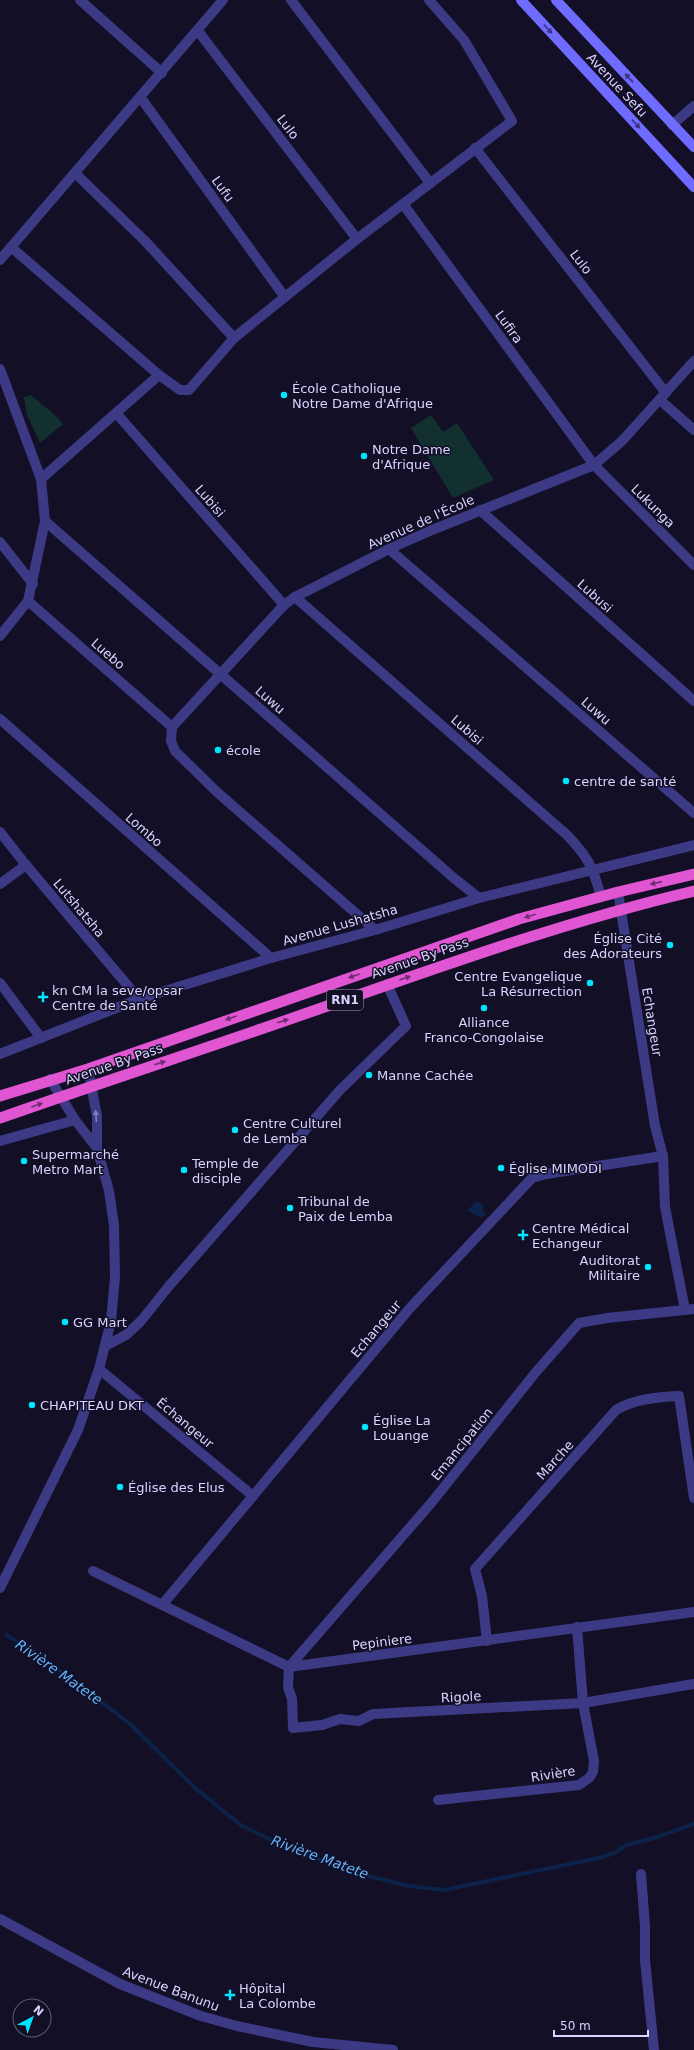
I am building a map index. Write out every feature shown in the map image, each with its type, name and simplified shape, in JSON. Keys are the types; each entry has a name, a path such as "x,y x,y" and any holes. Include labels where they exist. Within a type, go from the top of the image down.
{"highway":[{"name":"Avenue By Pass","path":"0,1096 50,1079 88,1069 519,920 601,896 694,874"},
{"name":"Avenue By Pass","path":"0,1118 92,1085 525,938 622,908 694,891"}],"main road":[{"name":"Avenue Sefu","path":"521,0 694,187"},
{"name":"Avenue Sefu","path":"556,0 694,147"}],"street":[{"path":"80,0 162,73"},
{"path":"0,260 141,98 223,0"},
{"path":"291,0 430,183"},
{"path":"11,247 159,375 180,390 189,390 234,338 284,296 512,121 464,40 429,0"},
{"name":"Lulo","path":"198,31 357,239"},
{"name":"Lufu","path":"141,98 284,296"},
{"path":"672,125 694,106"},
{"name":"Lulo","path":"475,148 663,396 694,430"},
{"path":"75,173 146,242 234,338"},
{"name":"Lufira","path":"403,204 594,465"},
{"name":"Avenue de l'École","path":"172,727 284,605 295,597 389,549 480,510 594,465 622,441 694,361"},
{"path":"0,370 41,479 45,521 33,584 28,601 0,636"},
{"path":"41,479 117,414 159,375"},
{"name":"Lubisi","path":"117,414 284,605"},
{"name":"Lukunga","path":"594,465 694,565"},
{"name":"Lubusi","path":"480,510 694,701"},
{"name":"Luwu","path":"45,521 455,879 479,898"},
{"path":"0,542 33,584"},
{"name":"Luwu","path":"389,549 694,813"},
{"name":"Lubisi","path":"295,597 567,835 585,854 594,870 601,896"},
{"name":"Luebo","path":"28,601 172,727"},
{"name":"Lombo","path":"0,720 271,958"},
{"path":"172,727 171,741 175,751 217,792 375,930"},
{"name":"Lutshatsha","path":"0,832 139,999"},
{"name":"Avenue Lushatsha","path":"0,1054 139,999 271,958 375,930 479,898 694,845"},
{"path":"0,884 26,865"},
{"name":"Echangeur","path":"618,892 622,908 655,1126 663,1156 665,1208 690,1309"},
{"path":"0,983 41,1038"},
{"path":"105,1346 126,1335 141,1322 169,1286 340,1090 406,1026 387,984"},
{"path":"0,1588 78,1430 99,1369 111,1321 115,1277 114,1225 109,1191 97,1148 97,1116 88,1069"},
{"path":"50,1079 75,1120 97,1148"},
{"path":"0,1141 75,1120"},
{"name":"Echangeur","path":"162,1605 410,1308 532,1178 663,1156"},
{"name":"Emancipation","path":"289,1667 432,1502 536,1372 579,1323 607,1318 690,1309"},
{"name":"Échangeur","path":"99,1369 253,1496"},
{"name":"Marche","path":"487,1641 482,1596 475,1569 616,1410 626,1405 651,1399 679,1396 691,1460 694,1498"},
{"path":"93,1571 289,1667"},
{"name":"Pepiniere","path":"289,1667 694,1612"},
{"name":"Rivière","path":"438,1800 579,1786 589,1778 593,1772 594,1761 583,1703 577,1627"},
{"name":"Rigole","path":"289,1667 288,1687 292,1699 293,1728 322,1725 340,1719 359,1721 373,1714 583,1703 694,1684"},
{"path":"641,1874 645,1926 645,1960 654,2050"},
{"name":"Avenue Banunu","path":"0,1919 120,1984 201,2016 267,2033 335,2048 393,2050"}],"green space":[{"path":"31,395 56,416 63,424 40,443 27,415 24,397"},
{"path":"431,415 443,432 457,423 494,480 453,498 411,428"}],"water":[{"path":"476,1201 484,1205 482,1209 485,1212 484,1216 480,1217 467,1211"}],"waterway":[{"name":"Rivière Matete","path":"6,1635 32,1650 129,1723 194,1787 242,1826 282,1845 344,1869 376,1878 409,1886 444,1890 599,1858 615,1853 626,1845 654,1838 694,1824"}],"place":[{"name":"École Catholique Notre Dame d'Afrique","path":"284,395"},
{"name":"Notre Dame d'Afrique","path":"364,456"},
{"name":"école","path":"218,750"},
{"name":"centre de santé","path":"566,781"},
{"name":"Église Cité des Adorateurs","path":"670,945"},
{"name":"Centre Evangelique La Résurrection","path":"590,983"},
{"name":"kn CM la seve/opsar Centre de Santé","path":"43,997"},
{"name":"Alliance Franco-Congolaise","path":"484,1008"},
{"name":"Manne Cachée","path":"369,1075"},
{"name":"Centre Culturel de Lemba","path":"235,1130"},
{"name":"Supermarché Metro Mart","path":"24,1161"},
{"name":"Église MIMODI","path":"501,1168"},
{"name":"Temple de disciple","path":"184,1170"},
{"name":"Tribunal de Paix de Lemba","path":"290,1208"},
{"name":"Centre Médical Echangeur","path":"523,1235"},
{"name":"Auditorat Militaire","path":"648,1267"},
{"name":"GG Mart","path":"65,1322"},
{"name":"CHAPITEAU DKT","path":"32,1405"},
{"name":"Église La Louange","path":"365,1427"},
{"name":"Église des Elus","path":"120,1487"},
{"name":"Hôpital La Colombe","path":"230,1995"}]}
